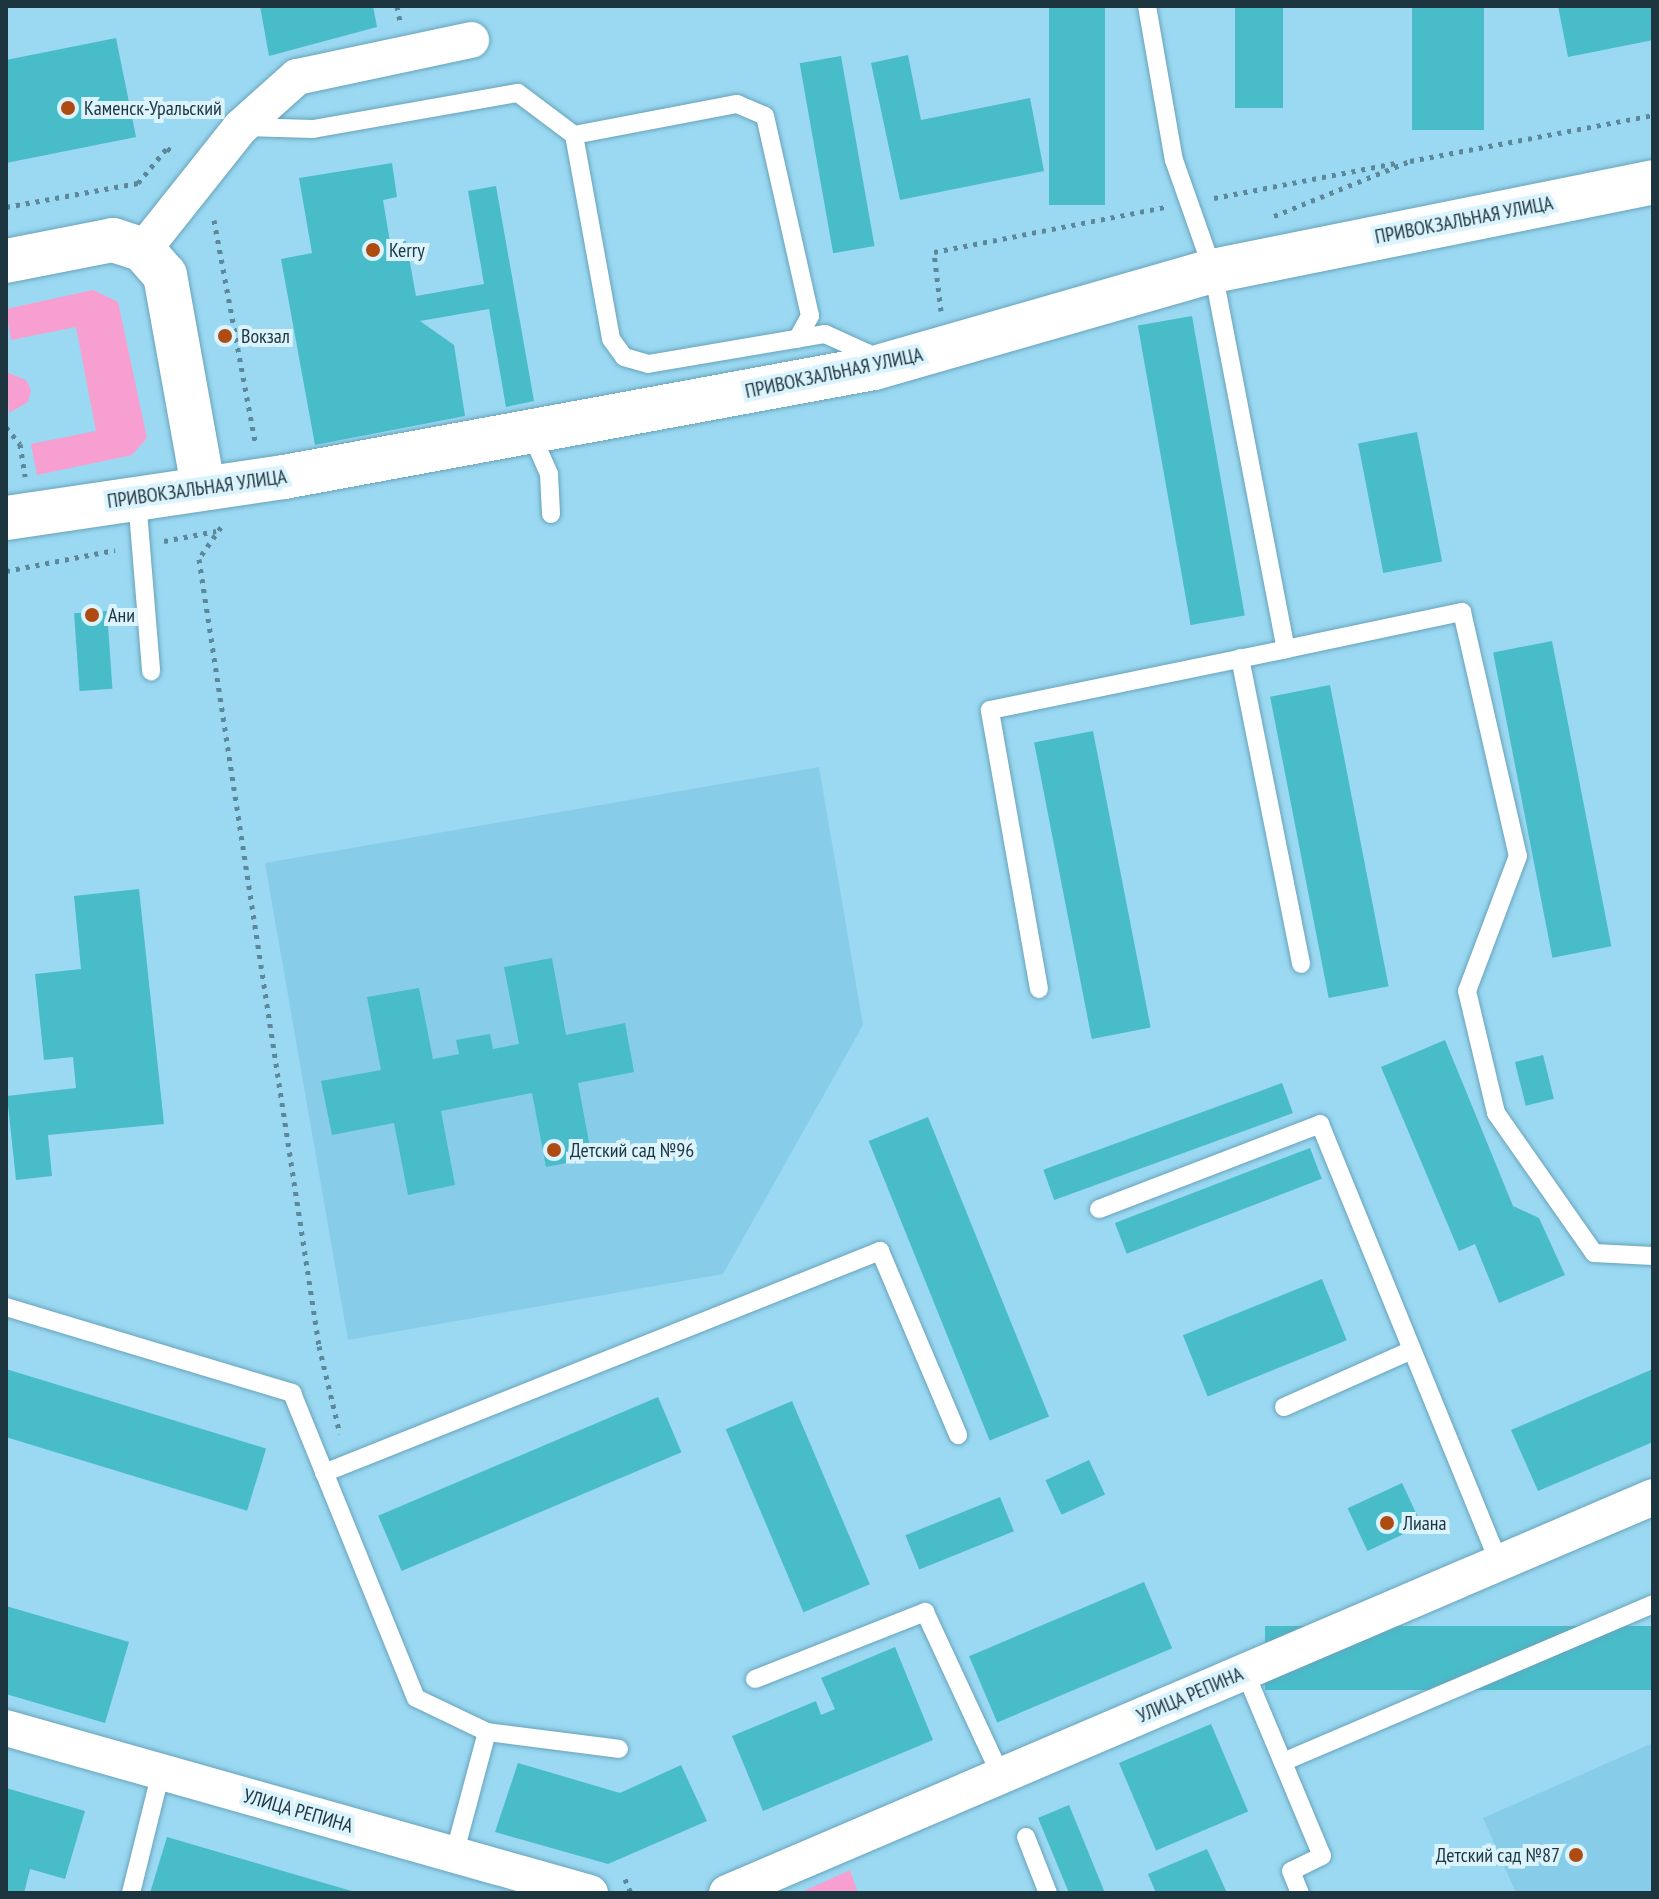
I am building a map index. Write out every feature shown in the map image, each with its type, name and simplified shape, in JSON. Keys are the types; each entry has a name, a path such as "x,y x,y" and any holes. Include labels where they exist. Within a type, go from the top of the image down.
{"street":[{"path":"143,250 200,174 241,127 297,77 471,40"},
{"name":"ПРИВОКЗАЛЬНАЯ УЛИЦА","path":"6,518 203,486 284,477 874,368 1213,271 1653,182"},
{"path":"6,261 113,240 143,250 165,275 203,486"},
{"name":"УЛИЦА РЕПИНА","path":"727,1893 1653,1497"},
{"name":"УЛИЦА РЕПИНА","path":"6,1728 454,1855 600,1882"}],"lane":[{"path":"1147,6 1187,203 1213,271 1286,649"},
{"path":"241,127 313,129 518,93 574,135 611,339 624,357 648,364 825,334 867,353 874,368"},
{"path":"574,135 737,104 765,116 810,316 797,339"},
{"path":"531,433 549,474 551,514"},
{"path":"137,496 151,671"},
{"path":"1039,989 990,710 1462,612 1518,856 1467,991 1496,1113 1594,1253 1653,1256"},
{"path":"1240,658 1301,964"},
{"path":"1099,1209 1320,1124 1499,1563"},
{"path":"324,1473 880,1251 958,1435"},
{"path":"6,1307 292,1393 416,1698 487,1732 619,1749"},
{"path":"1284,1407 1412,1350"},
{"path":"1283,1762 1653,1604"},
{"path":"755,1679 925,1612 1001,1776"},
{"path":"1245,1672 1322,1856 1291,1871 1300,1893"},
{"path":"454,1855 487,1732"},
{"path":"131,1893 161,1772"},
{"path":"1026,1837 1048,1893"}],"path":[{"path":"397,6 405,55"},
{"path":"942,322 934,252 1653,115"},
{"path":"6,207 138,183 167,148 226,194 212,225 255,441 280,457 284,477"},
{"path":"227,522 216,531 199,559 319,1346 347,1462"},
{"path":"6,571 216,531"},
{"path":"600,1882 624,1875 631,1893"}],"shaded area":[{"path":"93,290 118,302 147,438 132,455 37,475 31,444 96,431 76,327 11,340 6,309"},
{"path":"6,372 26,380 31,390 28,402 9,413"},
{"name":"Детский сад №96","path":"819,767 863,1025 723,1274 348,1340 265,863"},
{"name":"Детский сад №87","path":"1653,1743 1653,1893 1516,1893 1483,1818"},
{"path":"850,1870 858,1893 799,1893"}],"building":[{"path":"260,6 373,6 377,27 269,56"},
{"path":"1049,6 1105,6 1105,205 1049,205"},
{"path":"1235,6 1283,6 1283,108 1235,108"},
{"path":"1412,6 1484,6 1484,130 1412,130"},
{"path":"1558,6 1653,6 1653,40 1568,57"},
{"name":"Каменск-Уральский","path":"116,38 136,137 6,163 6,60"},
{"path":"908,55 921,120 1030,98 1044,171 900,200 871,63"},
{"path":"841,56 875,246 833,253 800,63"},
{"path":"392,163 397,197 383,200 390,242 406,241 416,296 484,284 468,191 496,186 534,401 506,407 489,309 420,321 454,345 465,416 315,445 281,259 312,253 299,178"},
{"path":"1192,316 1245,615 1191,625 1138,326"},
{"path":"1417,432 1442,562 1383,573 1358,443"},
{"path":"107,611 112,689 80,691 74,613"},
{"path":"1552,641 1611,946 1552,958 1493,652"},
{"path":"1330,685 1389,986 1329,998 1270,697"},
{"path":"1093,731 1151,1027 1092,1039 1034,742"},
{"path":"139,889 164,1124 48,1135 52,1176 16,1180 7,1096 76,1088 73,1057 44,1060 35,974 81,969 74,896"},
{"path":"552,958 566,1035 625,1023 634,1072 578,1083 592,1158 546,1167 532,1093 441,1111 455,1185 408,1195 394,1123 332,1135 321,1081 381,1070 367,997 419,988 433,1059 459,1054 456,1040 490,1034 493,1049 519,1044 504,967"},
{"path":"1445,1040 1513,1206 1539,1218 1565,1275 1499,1303 1475,1244 1459,1251 1381,1067"},
{"path":"1543,1055 1554,1099 1526,1106 1515,1062"},
{"path":"1282,1083 1293,1113 1054,1200 1043,1170"},
{"path":"928,1117 1049,1416 990,1440 869,1141"},
{"path":"1310,1148 1322,1179 1127,1254 1115,1223"},
{"path":"1322,1279 1347,1340 1208,1396 1183,1335"},
{"path":"6,1369 266,1449 247,1511 6,1437"},
{"path":"1653,1369 1653,1442 1538,1491 1511,1430"},
{"path":"658,1397 681,1452 402,1571 378,1516"},
{"path":"792,1401 870,1584 803,1612 726,1429"},
{"path":"1089,1460 1105,1494 1062,1515 1045,1480"},
{"path":"1402,1483 1422,1526 1367,1551 1348,1508"},
{"path":"1000,1497 1014,1531 919,1570 905,1535"},
{"path":"1144,1582 1172,1648 997,1723 969,1656"},
{"path":"6,1606 129,1642 105,1723 6,1694"},
{"path":"1265,1626 1653,1626 1653,1690 1265,1690"},
{"path":"895,1647 933,1740 763,1811 732,1736 816,1701 821,1715 835,1709 821,1678"},
{"path":"1211,1724 1248,1811 1156,1851 1119,1763"},
{"path":"518,1763 620,1793 681,1765 707,1821 608,1864 495,1832"},
{"path":"6,1788 85,1811 65,1879 30,1869 24,1893 6,1893"},
{"path":"1069,1805 1105,1893 1069,1893 1038,1818"},
{"path":"167,1837 355,1892 355,1893 150,1893"},
{"path":"1207,1849 1227,1893 1156,1893 1148,1874"}],"place":[{"name":"Каменск-Уральский","path":"68,108"},
{"name":"Kerry","path":"373,250"},
{"name":"Вокзал","path":"225,336"},
{"name":"Ани","path":"92,615"},
{"name":"Детский сад №96","path":"554,1150"},
{"name":"Лиана","path":"1387,1523"},
{"name":"Детский сад №87","path":"1576,1855"}]}
